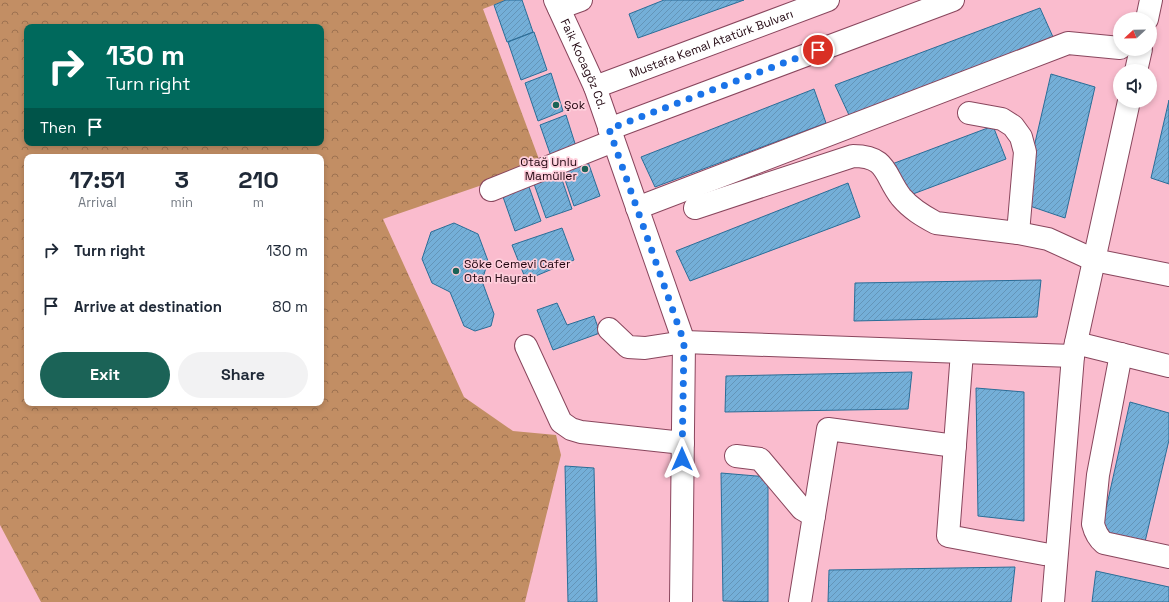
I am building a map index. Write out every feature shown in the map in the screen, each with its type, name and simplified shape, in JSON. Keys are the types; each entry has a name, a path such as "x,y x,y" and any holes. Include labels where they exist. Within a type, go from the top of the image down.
{"street":[{"path":"557,4 581,0"},
{"name":"Mustafa Kemal Atatürk Bulvarı","path":"595,88 828,0"},
{"path":"491,190 611,135 953,0"},
{"path":"1148,12 1151,0"},
{"name":"Faik Kocagöz Cd.","path":"557,4 595,88 684,342 682,602"},
{"path":"637,208 1068,43 1113,47"},
{"path":"1053,602 1074,350 1127,108"},
{"path":"969,113 1002,119 1013,126 1022,137 1025,152 1018,233"},
{"path":"695,208 853,156 860,156 874,160 884,167 896,188 908,204 925,218 936,223 1018,233 1048,239 1094,260 1169,275"},
{"path":"609,329 628,347 645,348 684,342 962,352 1074,350 1121,354 1169,366"},
{"path":"526,346 561,422 571,429 581,432 683,443"},
{"path":"962,352 948,536 1044,554"},
{"path":"1121,354 1098,475 1093,524 1094,530 1104,543 1169,557"},
{"path":"800,602 828,429 955,446"},
{"path":"736,456 760,459 802,509 814,516"}],"green space":[{"path":"0,0 506,0 483,9 540,162 488,183 383,219 464,397 513,431 556,435 561,455 525,602 41,602 0,525"}],"building":[{"path":"506,0 522,0 533,32 507,42 494,5"},
{"path":"664,0 744,0 638,38 629,14"},
{"path":"1040,8 1053,37 849,115 835,85"},
{"path":"534,32 547,70 521,80 508,42"},
{"path":"551,73 563,111 538,121 525,83"},
{"path":"1051,74 1095,87 1065,218 1021,203"},
{"path":"814,89 826,123 655,187 641,157"},
{"path":"1169,100 1169,184 1151,178"},
{"path":"566,115 578,153 553,162 540,125"},
{"path":"993,126 1006,159 905,197 892,164"},
{"path":"587,159 600,196 574,206 561,168"},
{"path":"559,171 572,209 546,218 533,181"},
{"path":"848,183 860,217 690,281 676,251"},
{"path":"528,184 541,221 515,231 502,194"},
{"name":"Söke Cemevi Cafer Otan Hayratı","path":"454,223 478,234 488,261 482,281 494,314 491,326 475,331 464,326 450,292 432,283 422,259 431,232"},
{"path":"562,228 574,260 526,280 512,245"},
{"path":"1041,280 1037,317 854,321 855,283"},
{"path":"557,303 567,325 594,316 600,333 553,350 537,310"},
{"path":"912,372 908,409 725,412 726,376"},
{"path":"976,388 1024,392 1024,521 978,516"},
{"path":"1130,402 1169,413 1169,440 1144,546 1101,531"},
{"path":"565,466 594,468 597,602 568,602"},
{"path":"721,473 768,477 768,602 723,601"},
{"path":"1015,567 1011,602 828,602 829,570"},
{"path":"1096,571 1169,587 1169,602 1092,602"}],"place":[{"name":"Şok","path":"556,105"},
{"name":"Otağ Unlu Mamüller","path":"585,169"},
{"name":"Söke Cemevi Cafer Otan Hayratı","path":"456,271"}],"route":[{"path":"682,459 684,342 609,129 818,50"}]}
